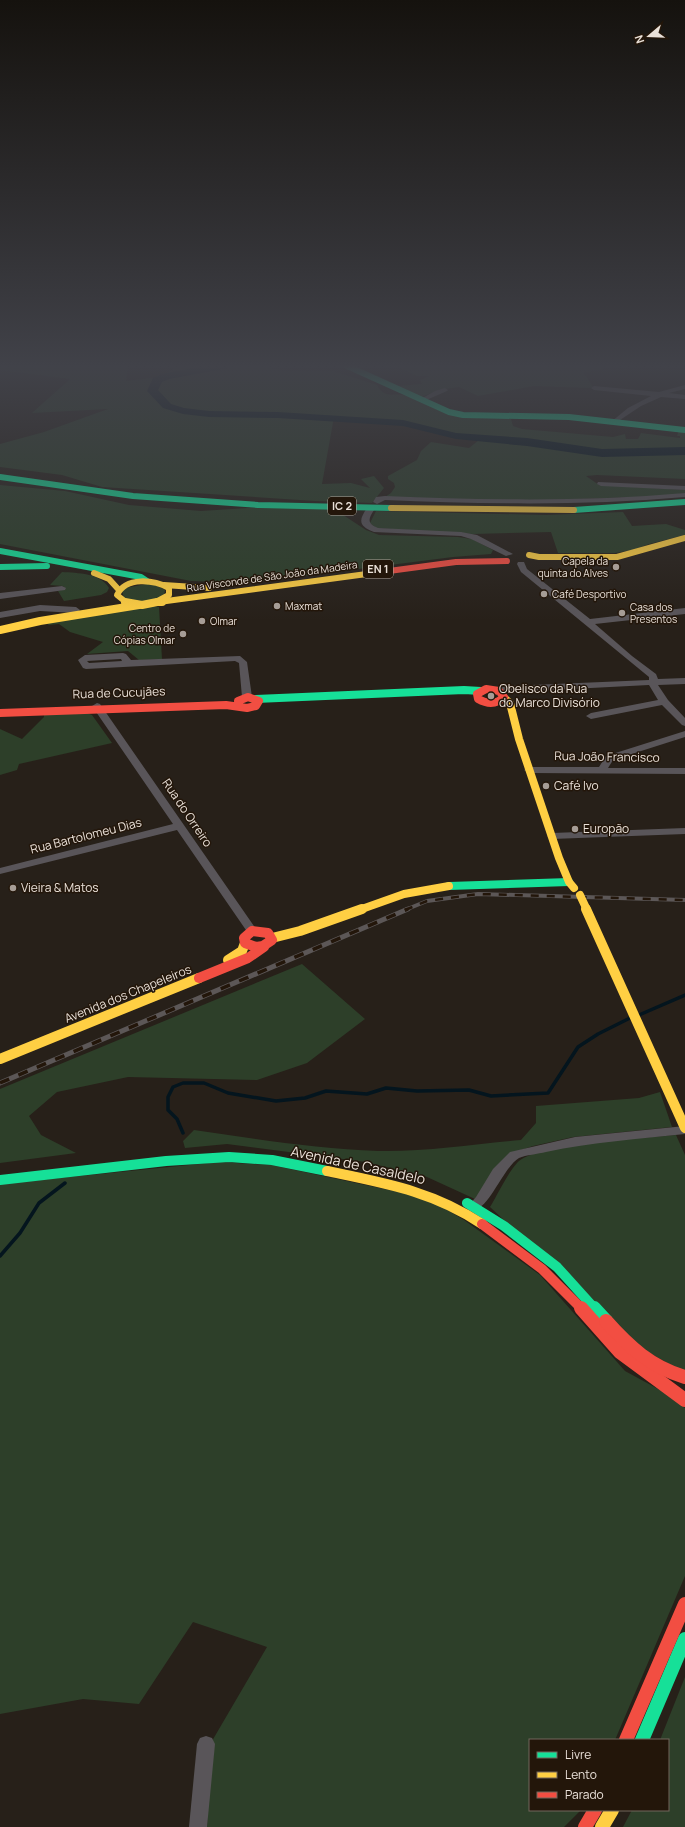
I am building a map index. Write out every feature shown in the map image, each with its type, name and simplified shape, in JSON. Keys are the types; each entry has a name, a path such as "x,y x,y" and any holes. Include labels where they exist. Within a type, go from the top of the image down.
{"main road":[{"name":"IC 2","path":"0,476 133,496 258,505 549,510 620,508 685,501"},
{"name":"EN 1","path":"507,556 522,564 530,558 617,556 635,553 685,538"},
{"name":"EN 1","path":"507,556 519,552 530,558 620,560 642,555 685,541"},
{"name":"Rua Visconde de São João da Madeira","path":"0,551 140,577 147,581 164,585 211,588 250,586 453,559 507,556"},
{"name":"Rua Visconde de São João da Madeira","path":"0,567 34,566 89,572 109,579 124,601 139,605 507,556"},
{"name":"Rua Visconde de São João da Madeira","path":"119,594 130,583 147,581"},
{"name":"Rua Visconde de São João da Madeira","path":"159,602 169,595 169,588 164,585"},
{"path":"0,624 27,614 76,610 110,602 119,594"},
{"path":"0,630 40,621 139,605"},
{"path":"511,712 503,707 491,703 480,695 491,689 502,694 510,703 511,712 529,770 569,882 580,895 685,1129"},
{"name":"Rua de Cucujães","path":"0,713 464,690 480,695"},
{"path":"491,703 500,702 502,694"},
{"name":"Rua de Cucujães","path":"0,710 99,708"},
{"path":"551,882 561,862"},
{"path":"252,931 265,932 272,938 296,933 382,901 422,891 483,884 569,882"},
{"name":"Avenida dos Chapeleiros","path":"0,1051 234,958 242,951 245,943 244,938 252,931"},
{"name":"Avenida dos Chapeleiros","path":"0,1059 248,958 270,943 272,938"},
{"path":"245,943 255,948 264,947"},
{"name":"Avenida de Casaldelo","path":"31,1167 216,1149 246,1150 391,1175"},
{"name":"Avenida de Casaldelo","path":"0,1180 166,1161 229,1157 272,1160 395,1185 432,1195 470,1215 542,1269 573,1299 620,1352 685,1400"},
{"path":"461,1200 489,1215 563,1272 637,1354 654,1366 678,1377 685,1377"},
{"path":"626,1739 685,1604"},
{"path":"642,1739 685,1639"},
{"path":"585,1827 594,1811"},
{"path":"602,1827 611,1811"}],"street":[{"path":"601,484 685,488"},
{"path":"377,502 379,499 385,498 511,503 586,503 685,495"},
{"path":"370,510 365,517 365,522 369,527 377,530 461,534 474,537 507,556"},
{"path":"522,564 524,570 588,622 628,658 653,676 652,683 664,702 685,723"},
{"path":"0,596 62,588"},
{"path":"588,622 685,611"},
{"path":"0,615 27,614"},
{"path":"128,663 237,658 244,662 248,701"},
{"path":"502,694 507,689 685,681"},
{"path":"592,716 664,702"},
{"name":"Rua do Orreiro","path":"99,708 252,931"},
{"path":"602,770 609,758 685,734"},
{"name":"Rua João Francisco","path":"529,770 685,771"},
{"name":"Rua Bartolomeu Dias","path":"0,871 179,826"},
{"path":"552,836 685,831"},
{"path":"474,1207 481,1200 498,1172 515,1156 575,1141 685,1129"},
{"path":"198,1827 206,1744"}],"green space":[{"path":"0,450 328,450 322,484 351,483 370,488 361,479 374,476 384,488 372,503 315,501 102,487 62,475 0,467"},
{"path":"572,450 599,454 641,455 658,452 685,453 685,479 597,475 586,476 599,485 685,490 685,493 664,496 521,501 385,497 391,493 395,487 394,483 388,479 388,476 417,460 421,451"},
{"path":"587,450 655,450 639,453 606,453"},
{"path":"0,485 65,491 129,505 201,511 247,508 334,509 366,530 379,535 458,537 472,539 493,550 491,554 453,557 248,583 191,581 0,544"},
{"path":"376,511 546,515 623,512 632,526 666,524 685,530 685,535 649,544 633,550 615,553 558,553 551,532 473,534 376,528 370,523"},
{"path":"62,572 88,575 100,579 109,588 107,592 101,595 64,601 58,591 66,589 63,586 50,585"},
{"path":"152,583 165,590 164,596 144,602 124,598 122,591 125,588"},
{"path":"151,606 159,607 162,659 139,660 128,651 87,654 103,642 70,632 59,624 49,625 45,622"},
{"path":"87,713 92,715 112,743 19,764 17,770 0,775 0,729 22,739 44,717 44,714"},
{"path":"302,964 365,1019 307,1063 257,1080 128,1077 57,1092 29,1116 41,1135 76,1153 0,1163 0,1089"},
{"path":"660,1092 672,1127 573,1137 533,1146 509,1154 475,1199 427,1177 366,1162 227,1144 185,1148 183,1141 194,1130 286,1143 378,1151 414,1150 521,1140 536,1123 536,1106 639,1098"},
{"path":"676,1135 685,1155 685,1370 678,1369 641,1348 490,1207 513,1168 527,1156 567,1146"},
{"path":"219,1162 271,1165 427,1198 464,1220 540,1275 625,1371 671,1396 685,1408 685,1576 615,1739 529,1739 529,1811 580,1811 564,1827 207,1827 212,1741 267,1647 193,1622 139,1704 83,1699 0,1714 0,1184"},
{"path":"685,1677 685,1827 623,1827 631,1811 669,1811 669,1739 660,1739"}],"waterway":[{"path":"583,450 602,453 641,453 672,450"},
{"path":"678,450 685,451"},
{"path":"639,1015 685,995"},
{"path":"183,1133 177,1119 168,1110 168,1097 173,1087 183,1083 204,1083 228,1093 276,1101 305,1098 326,1091 367,1094 386,1088 417,1091 469,1090 491,1096 548,1093 578,1047 598,1034 630,1018"},
{"path":"0,1256 20,1233 39,1203 65,1183"}],"railway":[{"path":"405,910 427,901 478,894 685,900"},
{"path":"0,1083 408,909"}],"traffic: fast":[{"path":"0,477 133,496 258,505 391,508"},
{"path":"574,510 685,502"},
{"path":"0,551 141,577 147,581"},
{"path":"0,567 47,566"},
{"path":"256,699 464,690 481,691"},
{"path":"449,886 498,883 569,882"},
{"path":"0,1180 166,1161 229,1157 272,1160 327,1171"},
{"path":"467,1203 504,1226 557,1267 606,1321"},
{"path":"642,1739 685,1639"}],"traffic: slow":[{"path":"391,508 549,511 574,510"},
{"path":"529,555 539,557 617,557 685,538"},
{"path":"94,573 109,579 119,590"},
{"path":"159,602 374,573"},
{"path":"147,581 160,583 169,588 169,595 156,602 142,605 128,603 117,595 125,586 147,581"},
{"path":"164,585 209,588"},
{"path":"0,630 40,621 139,605"},
{"path":"504,698 510,703 519,739 559,858 569,882 574,888"},
{"path":"272,938 300,931 404,894 449,886"},
{"path":"580,895 685,1128"},
{"path":"228,960 242,951 245,943"},
{"path":"0,1059 199,978"},
{"path":"327,1171 408,1188 446,1202 482,1224"},
{"path":"602,1827 611,1811"}],"traffic: jam":[{"path":"374,573 456,562 507,561"},
{"path":"486,689 499,691 504,697 501,700 492,703 478,699 477,694 486,689"},
{"path":"0,713 226,705 247,708 256,706 259,701 251,697 246,697 238,701 239,706"},
{"path":"252,931 268,933 272,940 266,945 259,947 248,945 245,943 244,938 252,931"},
{"path":"199,978 248,958 264,947"},
{"path":"482,1224 542,1269 573,1299 620,1352 685,1400"},
{"path":"606,1321 623,1340 650,1363 661,1369 685,1377"},
{"path":"626,1739 685,1604"},
{"path":"585,1827 594,1811"}],"place":[{"name":"Capela da quinta do Alves","path":"616,567"},
{"name":"Café Desportivo","path":"544,594"},
{"name":"Maxmat","path":"277,606"},
{"name":"Casa dos Presentos","path":"622,613"},
{"name":"Olmar","path":"202,621"},
{"name":"Centro de Cópias Olmar","path":"183,634"},
{"name":"Obelisco da Rua do Marco Divisório","path":"491,696"},
{"name":"Café Ivo","path":"546,786"},
{"name":"Europão","path":"575,829"},
{"name":"Vieira & Matos","path":"13,888"}]}
